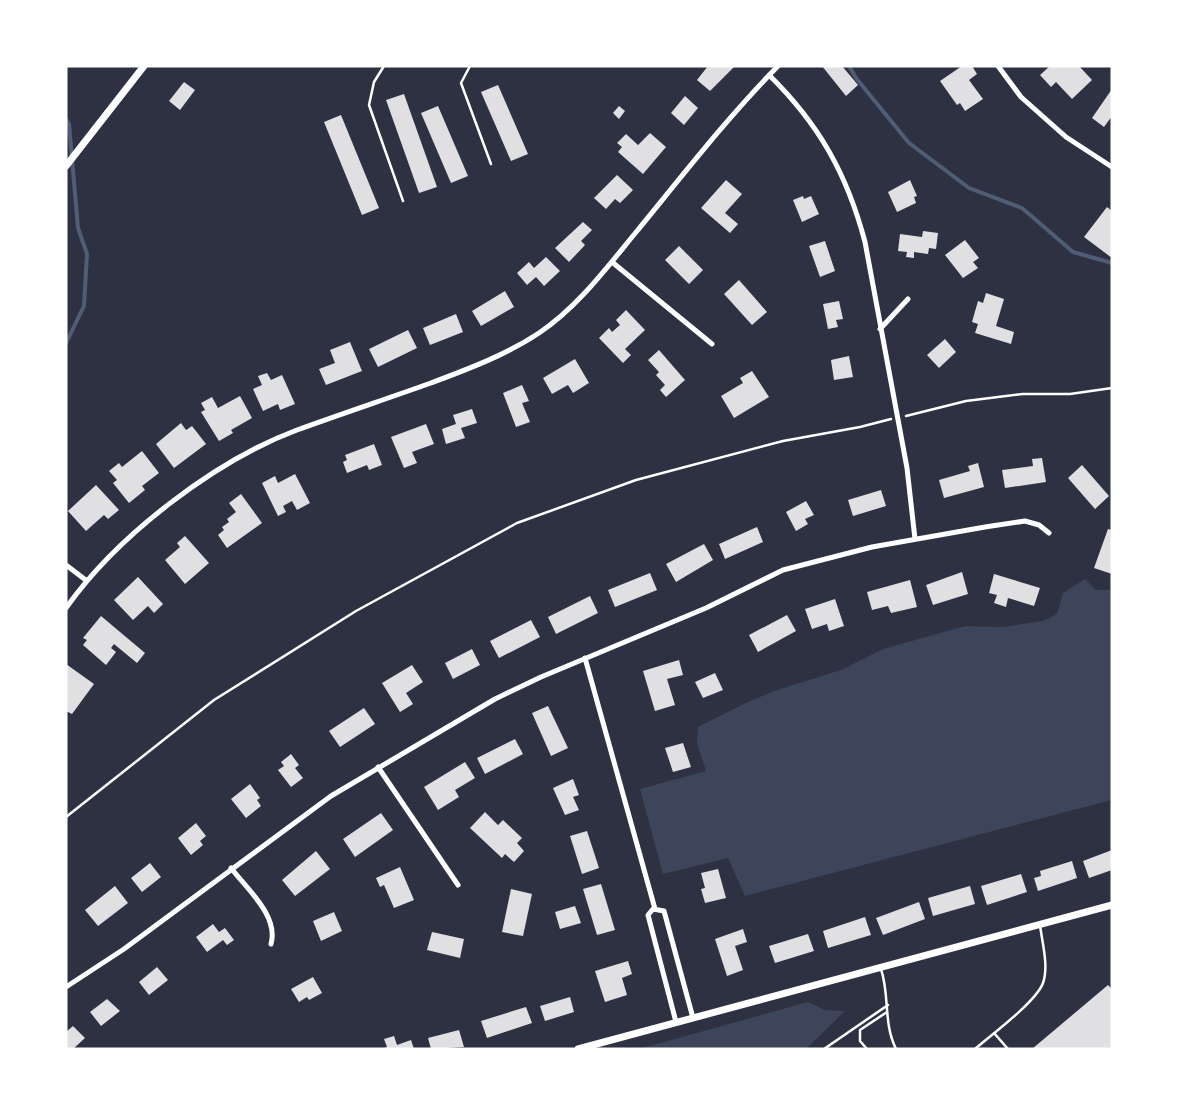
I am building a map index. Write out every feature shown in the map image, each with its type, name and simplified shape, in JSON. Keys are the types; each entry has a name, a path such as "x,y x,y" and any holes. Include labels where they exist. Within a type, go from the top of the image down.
{"street":[{"path":"67,163 144,66"},
{"path":"66,608 87,581 113,553 160,511 223,468 280,437 464,370 516,346 558,318 612,262 733,115 778,66"},
{"path":"998,66 1021,97 1066,137 1112,167"},
{"path":"769,75 813,125 841,172 865,242 907,468 915,539"},
{"path":"612,262 712,344"},
{"path":"880,329 908,299"},
{"path":"66,987 124,949 300,817 378,767 495,699 585,658 706,608 783,570 872,547 1025,521 1039,525 1049,533"},
{"path":"66,565 87,581"},
{"path":"585,658 655,908"},
{"path":"378,767 458,885"},
{"path":"232,868 268,917 273,931 271,944"},
{"path":"578,1049 1112,905"},
{"path":"655,908 664,911 693,1018"},
{"path":"655,908 648,915 676,1022"}],"lane":[{"path":"384,66 374,82 369,105 403,201"},
{"path":"470,66 461,83 491,164"},
{"path":"975,1049 1026,1004 1043,984 1045,956 1039,924"},
{"path":"881,968 886,985 889,1035 896,1049"},
{"path":"824,1049 888,1005"},
{"path":"867,1049 860,1041 860,1030 887,1012"},
{"path":"994,1032 1008,1049"}],"path":[{"path":"908,415 966,401 1023,394 1070,394 1112,388"},
{"path":"66,817 214,700 356,611 517,523 636,480 784,441 890,420"}],"shaded area":[{"path":"1085,579 1096,590 1112,590 1112,800 745,896 728,858 663,874 640,789 706,771 697,744 698,727 774,691 841,670 883,649 965,626 1003,627 1043,621 1057,614 1063,593"},
{"path":"808,1002 825,1010 845,1011 806,1049 639,1049"}],"building":[{"path":"708,66 735,66 710,91 697,80"},
{"path":"822,66 842,66 858,85 846,96"},
{"path":"962,66 972,66 977,74 969,80 983,99 965,111 960,103 957,105 940,81"},
{"path":"1050,66 1079,66 1092,80 1072,99 1056,82 1051,87 1040,75"},
{"path":"184,82 195,90 180,110 169,101"},
{"path":"498,85 528,154 511,161 481,92"},
{"path":"1112,89 1112,116 1104,127 1092,118"},
{"path":"404,94 437,187 419,193 386,100"},
{"path":"685,96 698,108 684,125 671,113"},
{"path":"438,106 468,176 451,183 421,113"},
{"path":"619,106 625,111 619,119 613,113"},
{"path":"341,115 379,208 362,215 324,122"},
{"path":"650,133 666,147 643,174 618,152 622,147 617,143 626,134 638,145"},
{"path":"617,175 633,190 620,203 615,199 606,209 594,198"},
{"path":"726,180 742,194 725,213 738,224 730,233 701,208"},
{"path":"910,180 917,196 914,197 916,203 897,212 888,192"},
{"path":"803,196 804,199 811,196 819,214 802,222 793,200"},
{"path":"1107,207 1112,211 1112,258 1084,237"},
{"path":"583,222 592,230 581,241 585,245 569,262 555,248"},
{"path":"923,231 938,233 936,249 929,248 928,254 914,252 914,258 906,257 907,252 898,251 900,234 922,237"},
{"path":"965,240 979,258 973,262 978,268 963,278 945,255"},
{"path":"825,241 835,271 820,277 809,246"},
{"path":"679,246 703,270 689,284 665,260"},
{"path":"546,257 560,271 544,286 536,277 527,285 517,273 529,262 534,268"},
{"path":"739,280 767,312 752,325 724,294"},
{"path":"505,291 514,307 481,326 472,311"},
{"path":"986,293 1004,299 996,326 1014,332 1011,344 975,333 978,324 972,322 978,301 983,303"},
{"path":"839,301 843,319 836,320 838,327 828,329 823,304"},
{"path":"626,310 645,330 625,349 631,355 623,363 599,338 609,328 612,332 620,325 616,320"},
{"path":"456,314 463,332 430,345 423,328"},
{"path":"408,330 417,348 378,367 369,349"},
{"path":"945,339 956,352 939,368 927,355"},
{"path":"350,342 362,371 326,385 319,369 335,363 330,350"},
{"path":"659,350 685,380 666,397 660,390 665,385 656,375 659,372 648,360"},
{"path":"849,356 853,377 834,380 831,360"},
{"path":"575,359 589,383 573,393 568,385 552,394 543,378"},
{"path":"752,371 769,397 734,418 721,396 743,383 740,378"},
{"path":"267,373 271,380 282,375 295,404 280,410 278,404 263,411 253,389 262,385 258,376"},
{"path":"522,385 529,401 522,403 530,422 516,427 503,393"},
{"path":"240,396 252,418 231,430 233,433 219,441 201,412 205,410 201,403 212,397 218,408"},
{"path":"472,409 477,423 461,428 465,438 446,444 442,429 456,424 453,415"},
{"path":"181,423 186,430 192,426 206,444 174,468 156,444"},
{"path":"426,424 434,444 412,452 417,463 404,468 391,437"},
{"path":"374,444 382,465 369,470 367,465 347,473 343,462 347,460 345,455"},
{"path":"142,451 159,473 142,486 145,490 129,503 113,483 117,480 109,471 119,463 122,467"},
{"path":"1042,458 1046,482 1005,488 1002,470 1033,466 1032,459"},
{"path":"978,463 984,487 944,498 939,480 970,471 968,466"},
{"path":"1082,465 1109,496 1095,509 1068,478"},
{"path":"295,474 310,503 297,510 292,501 283,506 286,512 278,516 262,483 275,476 278,483"},
{"path":"96,485 119,510 108,519 104,515 86,531 68,511"},
{"path":"881,490 886,506 853,516 848,500"},
{"path":"241,494 262,523 227,548 218,535 224,530 222,527 229,522 227,519 236,512 229,503"},
{"path":"806,501 814,515 805,519 808,524 796,531 786,512"},
{"path":"757,527 763,542 725,559 719,544"},
{"path":"1108,529 1112,530 1112,574 1094,568"},
{"path":"185,536 209,563 185,584 165,560 180,547 177,543"},
{"path":"704,544 713,560 676,582 666,564"},
{"path":"962,572 968,594 933,605 926,585"},
{"path":"650,573 657,590 615,607 608,590"},
{"path":"994,574 1040,588 1034,606 1008,598 1006,607 994,603 997,595 989,593"},
{"path":"138,577 163,604 154,613 148,606 133,620 114,600"},
{"path":"910,580 917,607 891,613 888,606 872,610 867,592"},
{"path":"590,596 598,613 556,634 548,617"},
{"path":"835,599 844,626 829,631 827,624 812,629 805,609"},
{"path":"787,615 796,631 758,652 749,635"},
{"path":"101,616 145,653 137,663 114,644 111,648 116,652 106,665 83,645 87,640 83,638"},
{"path":"531,620 540,637 499,658 490,641"},
{"path":"472,649 480,665 453,679 445,663"},
{"path":"679,660 683,675 667,679 675,705 655,711 643,671"},
{"path":"66,664 94,684 72,714 66,711"},
{"path":"412,665 423,682 406,693 413,704 400,712 382,683"},
{"path":"715,673 723,690 703,698 695,682"},
{"path":"548,706 568,748 551,756 532,713"},
{"path":"364,708 375,724 340,747 329,731"},
{"path":"515,739 523,754 485,774 477,758"},
{"path":"683,743 691,767 673,772 665,748"},
{"path":"291,754 299,765 295,768 303,778 291,787 278,770 284,766 281,762"},
{"path":"465,762 475,778 455,790 459,797 438,810 424,787"},
{"path":"573,779 579,795 573,797 579,810 565,815 553,788"},
{"path":"250,784 260,798 257,800 261,806 246,818 231,799"},
{"path":"485,812 498,825 503,820 522,838 517,843 524,851 514,862 505,854 502,858 470,828"},
{"path":"381,813 393,830 355,857 343,839"},
{"path":"196,823 206,836 200,841 203,845 191,855 178,838"},
{"path":"587,831 599,868 582,874 570,836"},
{"path":"1112,850 1112,870 1089,878 1083,861"},
{"path":"316,851 330,869 295,896 282,880"},
{"path":"1072,861 1077,878 1038,891 1034,878 1041,876 1040,871"},
{"path":"150,863 161,877 142,892 131,878"},
{"path":"400,867 414,900 394,908 384,885 380,887 376,878"},
{"path":"718,869 726,898 705,903 701,889 705,888 701,873"},
{"path":"1021,874 1027,892 987,905 981,886"},
{"path":"601,884 615,930 597,935 583,889"},
{"path":"115,886 128,903 98,926 85,910"},
{"path":"970,886 975,904 933,916 928,898"},
{"path":"511,889 532,894 523,936 502,932"},
{"path":"919,902 925,919 883,935 876,918"},
{"path":"575,906 581,923 560,929 555,912"},
{"path":"334,912 342,931 321,941 313,921"},
{"path":"865,917 871,935 828,948 823,931"},
{"path":"213,924 219,932 225,928 234,940 227,945 223,940 207,952 196,937"},
{"path":"743,929 747,942 735,946 743,970 727,976 715,939"},
{"path":"432,932 464,939 460,958 427,950"},
{"path":"808,934 814,951 775,963 769,946"},
{"path":"628,961 632,974 622,978 627,995 605,1002 595,971"},
{"path":"157,967 168,980 149,995 139,982"},
{"path":"313,977 322,993 309,1000 307,997 299,1002 291,989"},
{"path":"1108,985 1112,989 1112,1049 1032,1049"},
{"path":"570,997 574,1012 545,1021 540,1006"},
{"path":"107,999 120,1011 101,1026 90,1012"},
{"path":"526,1007 532,1023 487,1038 481,1021"},
{"path":"73,1026 85,1038 73,1049 66,1049 66,1032"},
{"path":"459,1030 464,1047 431,1049 428,1038"},
{"path":"394,1036 397,1045 411,1040 414,1049 382,1049 387,1047 384,1039"}],"waterway":[{"path":"849,66 856,78 909,143 969,188 1022,208 1073,252 1112,263"},
{"path":"66,119 69,124 78,228 87,254 84,306 66,343"}]}
